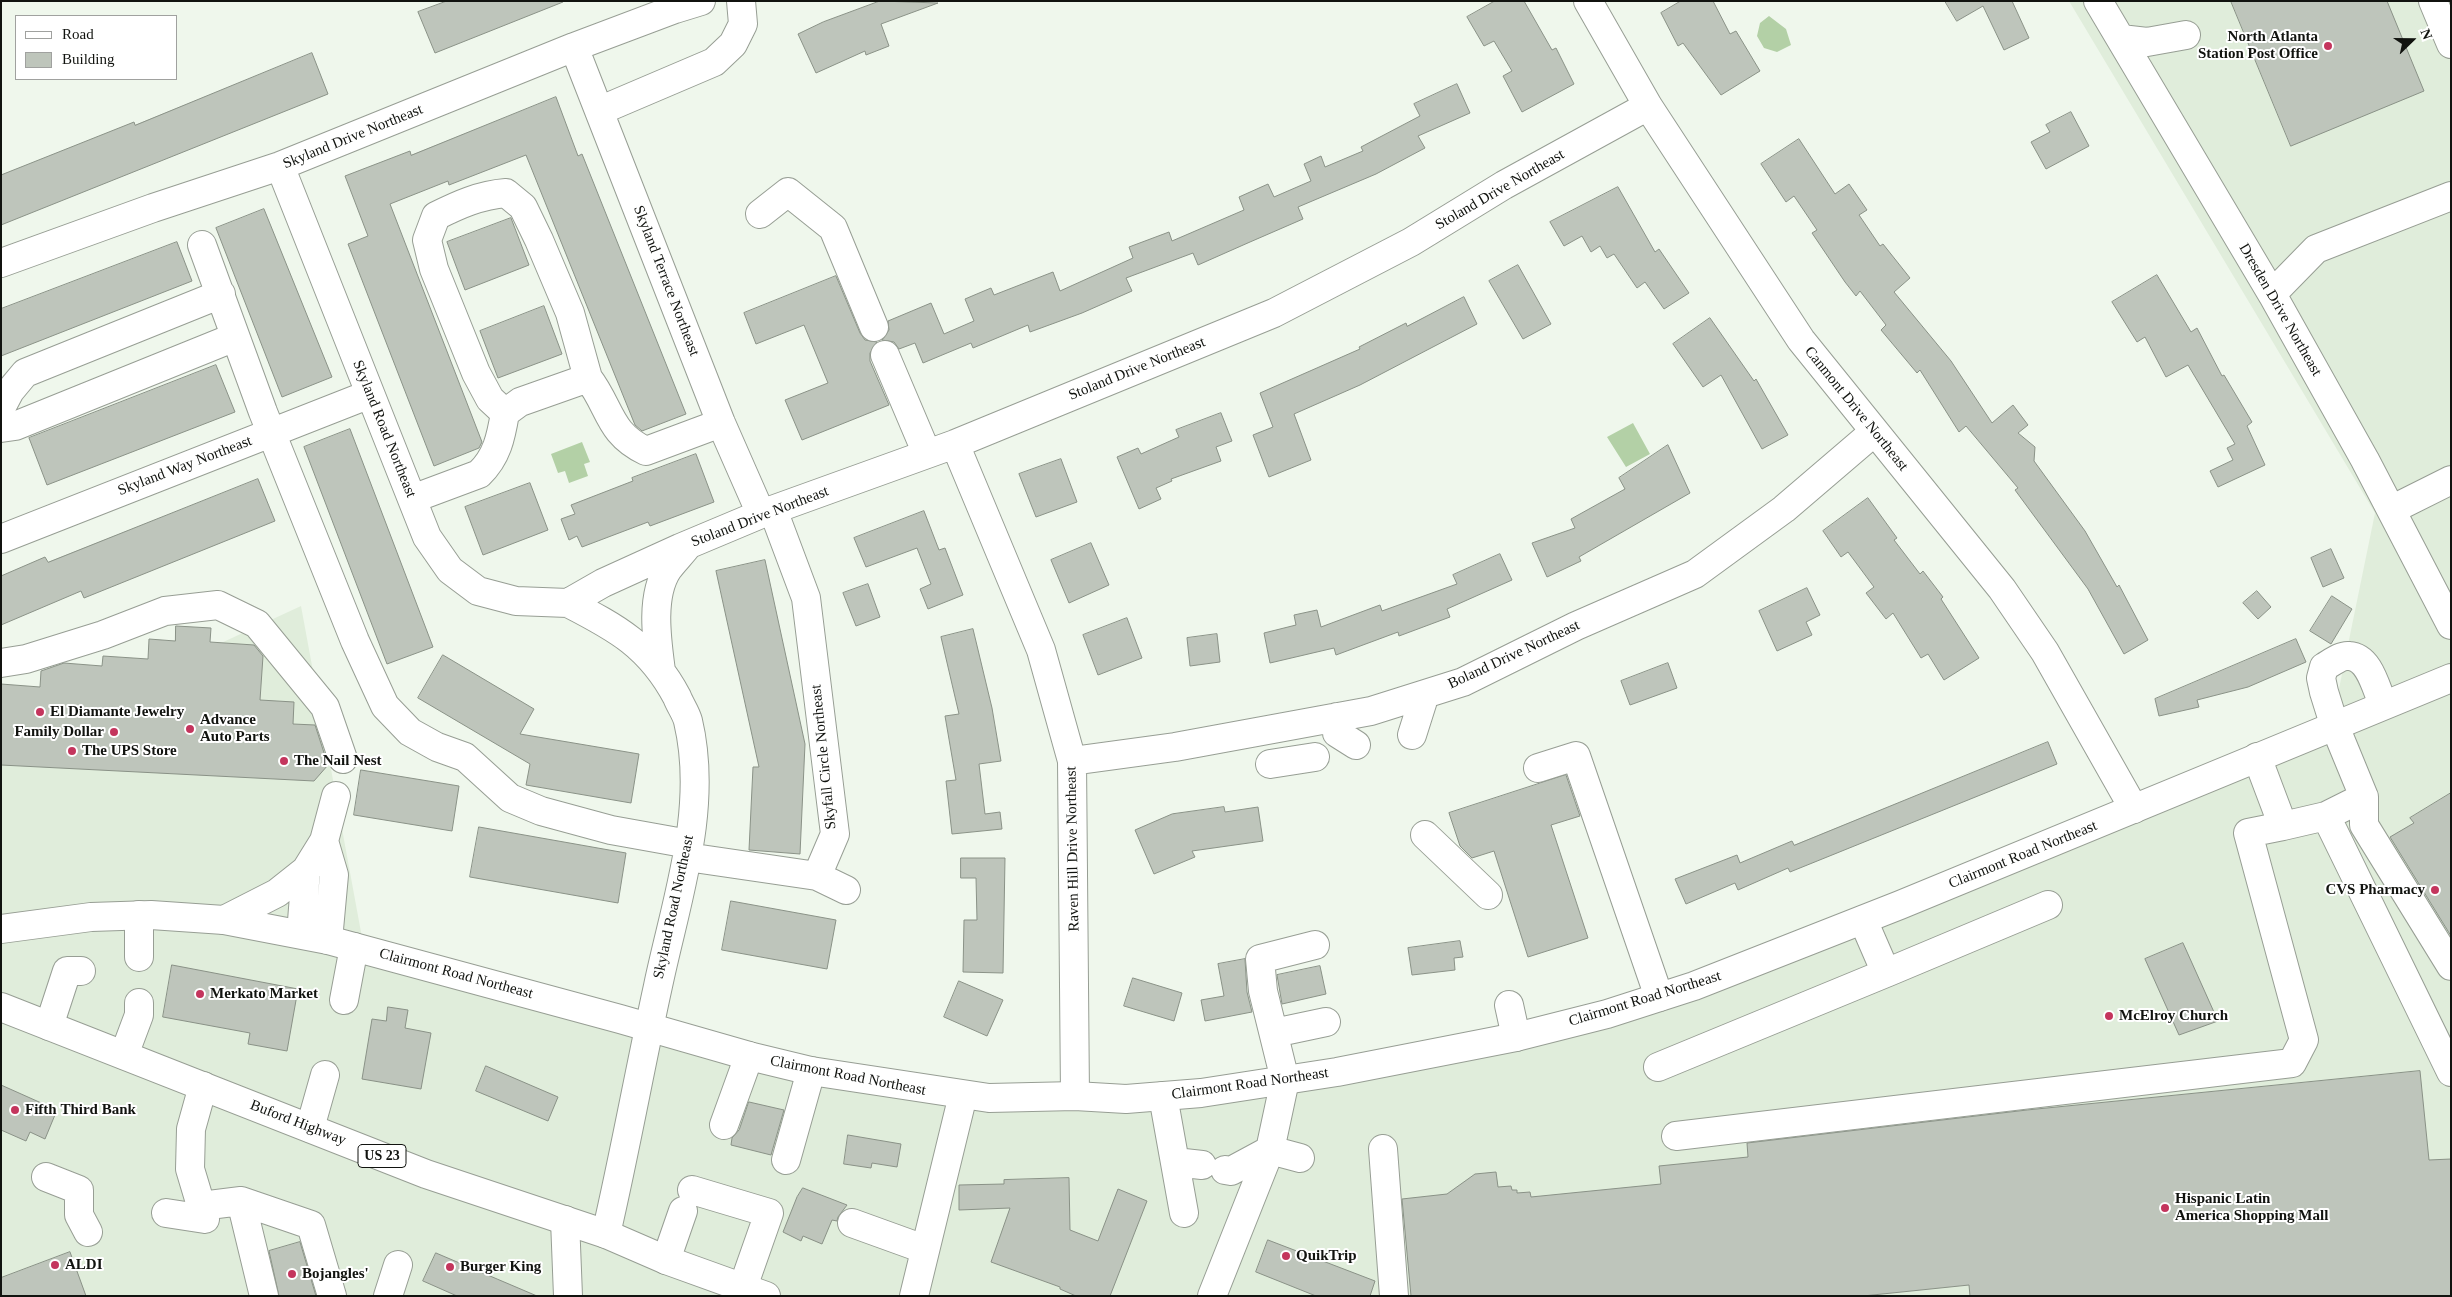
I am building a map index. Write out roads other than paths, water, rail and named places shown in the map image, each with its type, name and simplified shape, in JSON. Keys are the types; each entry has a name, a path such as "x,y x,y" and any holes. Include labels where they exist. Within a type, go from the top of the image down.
{"street":[{"name":"Skyland Drive Northeast","path":"1,263 153,208 280,166 674,5 701,1"},
{"path":"599,111 714,62 733,44 743,24 741,1"},
{"name":"Canmont Drive Northeast","path":"1588,1 1648,106 1801,340 2008,597 2045,652 2134,810"},
{"name":"Dresden Drive Northeast","path":"2098,1 2272,294 2391,510 2451,625"},
{"path":"2433,1 2451,44"},
{"path":"2120,39 2147,42 2186,35"},
{"name":"Skyland Terrace Northeast","path":"574,47 599,111 632,165 652,214 721,423 767,512"},
{"name":"Stoland Drive Northeast","path":"568,603 603,583 689,544 767,512 955,444 1274,313 1411,242 1504,185 1648,106"},
{"name":"Skyland Road Northeast","path":"280,166 427,538 450,570 478,591 516,601 568,603 612,625 650,655 688,719 695,776 688,850 606,1234"},
{"path":"760,214 788,192 833,228 874,327"},
{"path":"506,413 490,399 476,372 434,269 426,240 436,216 486,194 506,193 523,207 570,314 588,378 599,393 621,435 632,444 646,451 721,423"},
{"path":"2272,294 2316,249 2451,196"},
{"path":"202,245 272,432 355,641 384,706 410,732 437,747 465,757 510,798 541,811 688,850 817,876 846,890"},
{"path":"1,408 10,391 26,373 221,294"},
{"path":"1,428 15,426 235,337"},
{"path":"885,355 927,454"},
{"path":"412,499 479,474 486,468 500,445 506,413 520,402 588,378"},
{"name":"Skyland Way Northeast","path":"1,539 370,394"},
{"name":"Boland Drive Northeast","path":"1072,761 1175,747 1371,711 1463,682 1576,626 1695,574 1784,509 1874,432"},
{"name":"Raven Hill Drive Northeast","path":"955,444 1041,650 1072,761 1076,1096"},
{"path":"2391,510 2451,480"},
{"name":"Skyfall Circle Northeast","path":"767,512 806,598 835,834 817,876"},
{"path":"661,671 656,635 656,605 667,570 689,544"},
{"path":"1,663 26,659 103,636 166,611 218,605 257,624 325,707 343,760"},
{"path":"2383,704 2364,662 2348,655 2324,666 2321,678 2334,724 2364,797 2364,825 2451,966"},
{"name":"Clairmont Road Northeast","path":"1,929 83,918 139,915 224,920 328,940 749,1056 811,1071 989,1098 1076,1096 1126,1099 1163,1096 1285,1080 1516,1037 1659,998 1863,920 2134,810 2334,724 2451,678"},
{"path":"1412,735 1425,694"},
{"path":"1336,717 1337,733 1356,745"},
{"path":"1265,730 1277,763 1315,757"},
{"path":"1538,768 1576,756 1659,998"},
{"path":"2256,757 2283,826"},
{"path":"224,920 277,893 306,870 324,841 336,796"},
{"path":"1676,1136 2292,1063 2304,1040 2248,833 2326,816 2364,797"},
{"path":"2326,816 2451,1072"},
{"path":"1425,835 1488,895"},
{"path":"324,841 334,875 328,940"},
{"path":"301,934 306,870"},
{"path":"1658,1067 2048,905"},
{"path":"139,915 139,957"},
{"path":"1863,920 1886,973"},
{"path":"1212,1296 1270,1150 1285,1080 1263,991 1260,959 1315,945"},
{"path":"344,1000 354,947"},
{"path":"49,1026 67,971 81,971"},
{"path":"124,1055 139,1015 139,1003"},
{"path":"1509,1005 1516,1037"},
{"name":"Buford Highway","path":"1,1007 426,1174 606,1234 666,1260 754,1291"},
{"path":"1274,1033 1326,1022"},
{"path":"724,1125 749,1056"},
{"path":"786,1160 811,1071"},
{"path":"310,1128 325,1074"},
{"path":"166,1213 205,1219 190,1169 191,1129 203,1086"},
{"path":"914,1296 963,1095"},
{"path":"1163,1096 1201,1166 1184,1213"},
{"path":"1383,1149 1394,1296"},
{"path":"1201,1166 1232,1171 1270,1150 1300,1158"},
{"path":"46,1177 78,1190 79,1215 88,1232"},
{"path":"666,1260 688,1200 769,1213 754,1291"},
{"path":"201,1206 241,1201 311,1225 332,1296"},
{"path":"241,1201 264,1296"},
{"path":"565,1220 568,1296"},
{"path":"852,1223 924,1249"},
{"path":"388,1296 398,1265"}],"place":[{"name":"North Atlanta Station Post Office","path":"2328,46"},
{"name":"El Diamante Jewelry","path":"40,712"},
{"name":"Advance Auto Parts","path":"190,729"},
{"name":"Family Dollar","path":"114,732"},
{"name":"The UPS Store","path":"72,751"},
{"name":"The Nail Nest","path":"284,761"},
{"name":"CVS Pharmacy","path":"2435,890"},
{"name":"Merkato Market","path":"200,994"},
{"name":"McElroy Church","path":"2109,1016"},
{"name":"Fifth Third Bank","path":"15,1110"},
{"name":"Hispanic Latin America Shopping Mall","path":"2165,1208"},
{"name":"QuikTrip","path":"1286,1256"},
{"name":"ALDI","path":"55,1265"},
{"name":"Burger King","path":"450,1267"},
{"name":"Bojangles'","path":"292,1274"}]}
